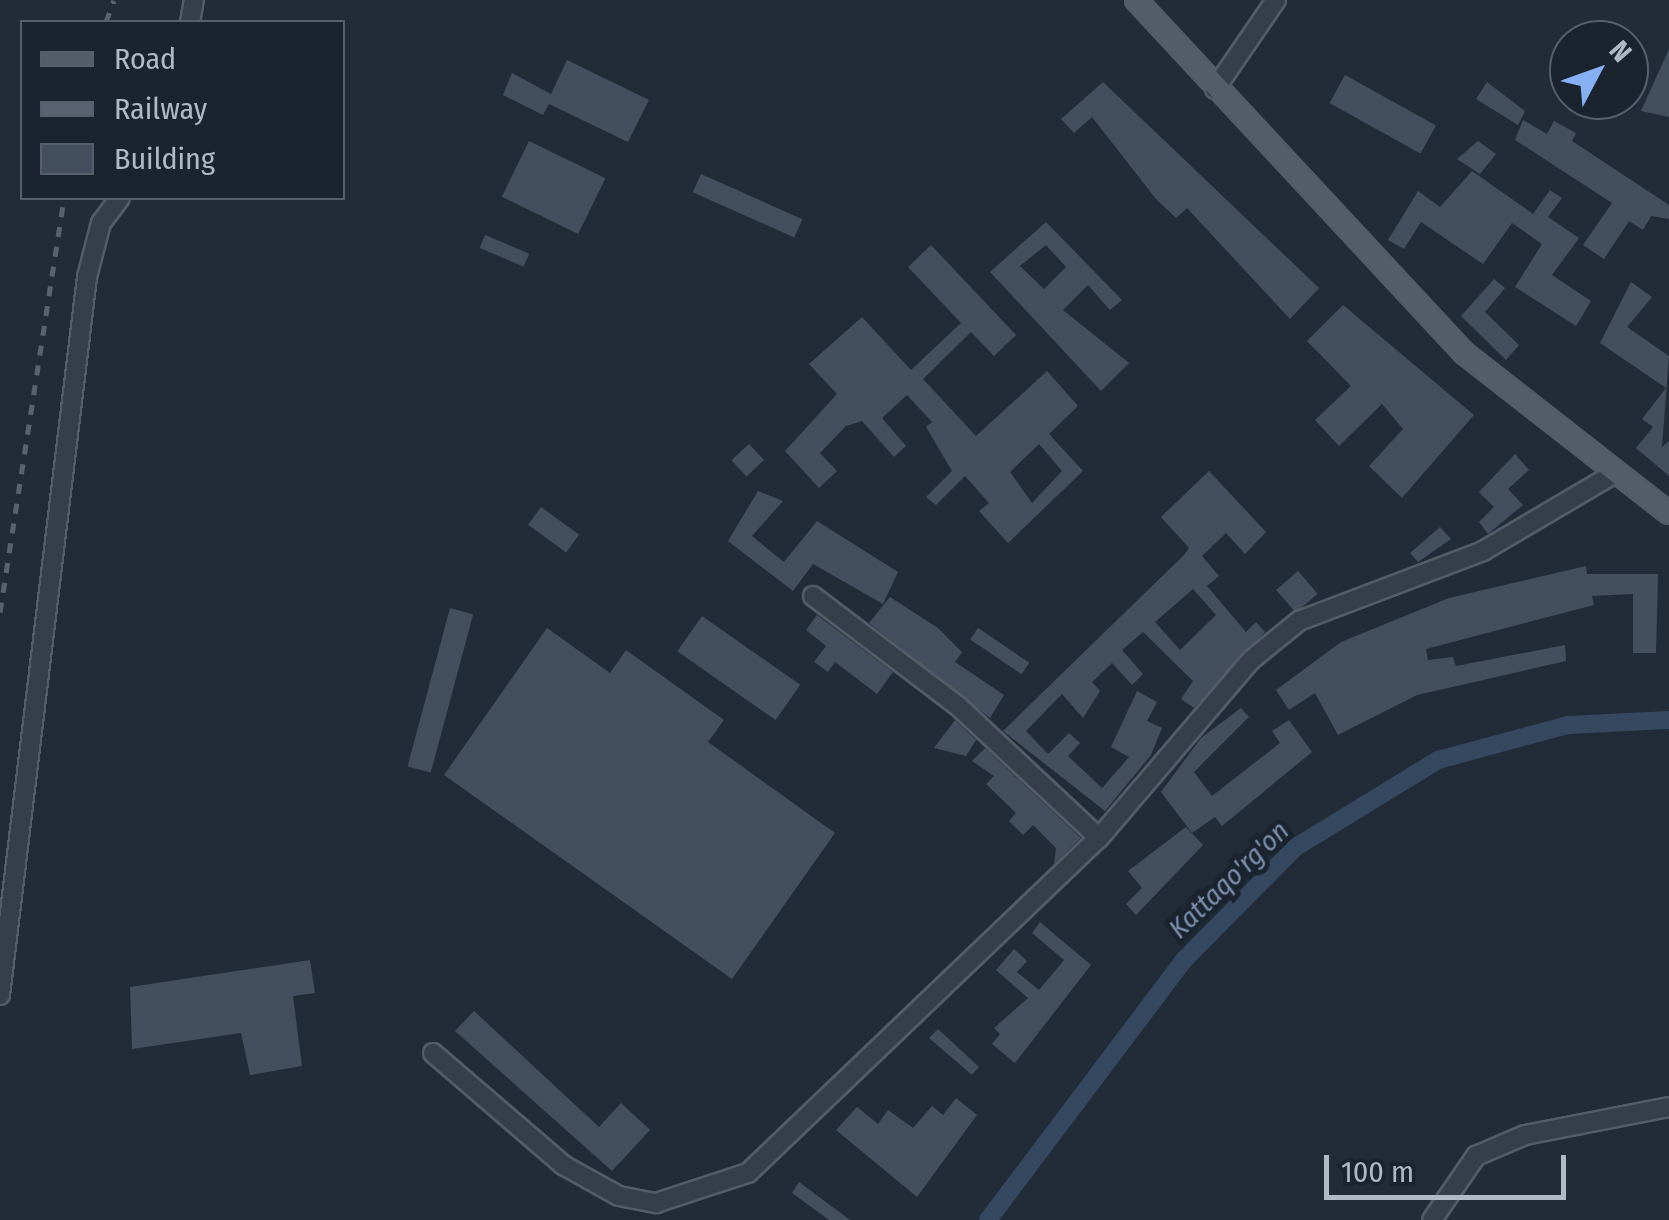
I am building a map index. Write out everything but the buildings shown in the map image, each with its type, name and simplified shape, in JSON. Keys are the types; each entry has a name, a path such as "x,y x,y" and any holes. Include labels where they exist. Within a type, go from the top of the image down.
{"main road":[{"path":"1136,0 1464,353 1612,475 1669,513"}],"street":[{"path":"1216,90 1276,0"},
{"path":"0,996 86,278 101,223 118,200"},
{"path":"433,1053 563,1165 619,1196 656,1203 748,1173 1099,838 1251,660 1299,621 1483,551 1612,475"},
{"path":"813,596 958,706 1099,838"},
{"path":"1432,1220 1476,1156 1525,1135 1669,1107"}],"waterway":[{"name":"Kattaqo'rg'on","path":"988,1220 1184,960 1296,847 1438,760 1568,725 1669,720"}],"railway":[{"path":"107,20 114,0"},
{"path":"0,612 64,200"}]}
